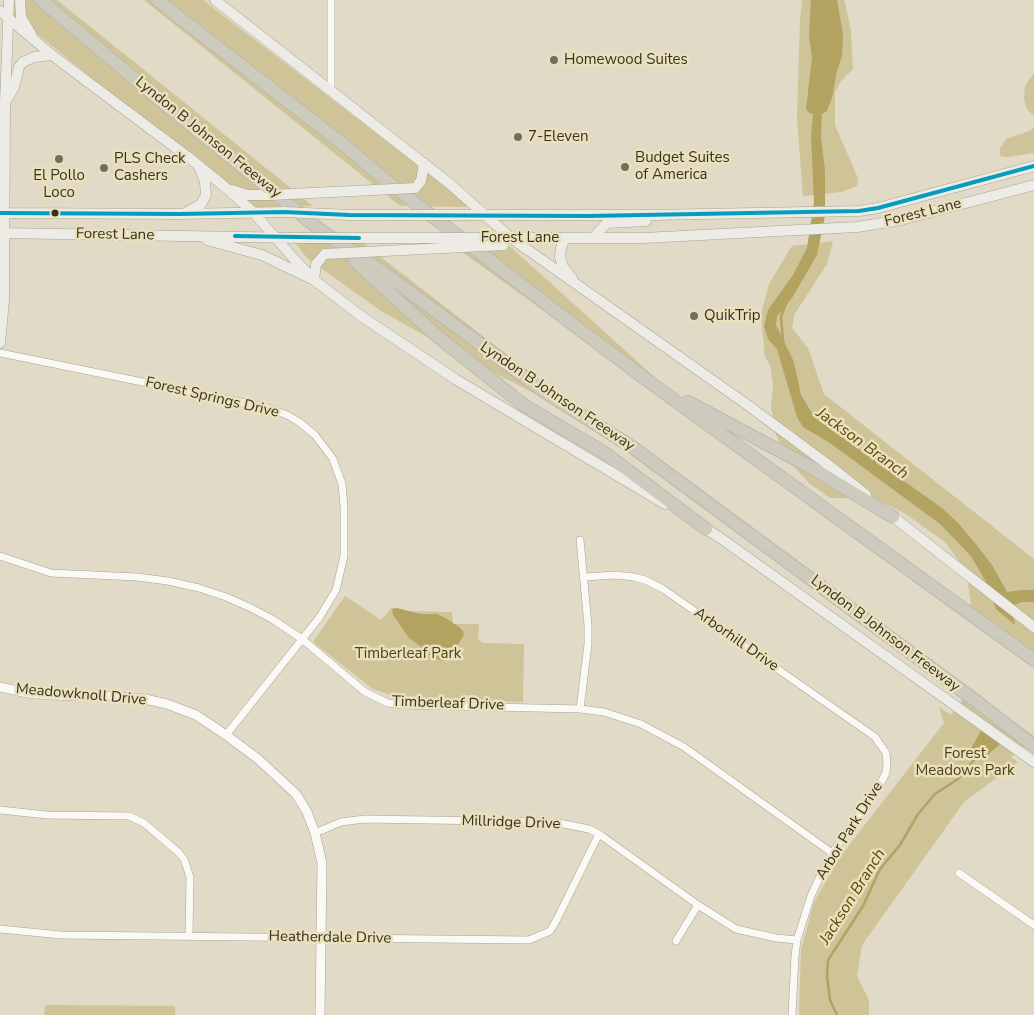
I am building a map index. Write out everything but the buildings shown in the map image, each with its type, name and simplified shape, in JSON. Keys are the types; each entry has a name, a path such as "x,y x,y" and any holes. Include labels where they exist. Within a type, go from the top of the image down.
{"highway":[{"name":"Lyndon B Johnson Freeway","path":"41,0 167,106 319,229 384,273 545,392 632,447 1034,746"},
{"path":"157,0 344,145 388,182 648,381 1034,660"},
{"path":"319,229 437,336 525,406 605,452 706,528"},
{"path":"648,381 812,468 893,517"}],"main road":[{"path":"0,343 4,316 2,213 9,0"},
{"path":"215,0 424,163 486,216 507,242 541,260 828,464 1034,627"},
{"path":"20,2 21,16 36,41"},
{"name":"Lyndon B Johnson Freeway","path":"0,11 52,55 224,187 253,212 314,280"},
{"path":"5,103 14,87 19,67 23,62 34,57 52,55"},
{"path":"224,187 247,195 415,188 421,181 424,163"},
{"path":"181,214 198,206 206,195 205,182 199,166"},
{"name":"Forest Lane","path":"2,213 181,214 284,212 349,215 486,216 855,211 878,208 1034,166"},
{"path":"991,177 996,195"},
{"name":"Forest Lane","path":"2,233 197,237 480,238 507,242 565,238 643,238 858,227 901,220 1034,185"},
{"path":"593,238 607,223 648,221 652,215"},
{"path":"197,237 262,255 314,280 361,316 455,379 706,528 1034,762"},
{"path":"565,238 560,256 563,267 580,288"},
{"path":"314,280 316,264 325,254 507,242"}],"street":[{"path":"331,0 331,90"},
{"name":"Forest Springs Drive","path":"0,353 265,407 300,422 315,435 333,459 342,484 344,506 344,556 336,590 319,618 226,735"},
{"path":"580,540 585,577 588,625 588,644 580,709"},
{"name":"Timberleaf Drive","path":"0,556 51,573 137,577 168,581 226,597 251,608 302,639 365,692 388,703 402,705 580,709 604,712 641,724 684,747 832,853"},
{"name":"Arborhill Drive","path":"585,577 615,575 634,577 663,589 875,737"},
{"name":"Meadowknoll Drive","path":"0,686 27,693 120,696 167,704 196,715 226,735 258,759 296,794 307,812 315,833 322,863 320,1015"},
{"name":"Arbor Park Drive","path":"792,1015 793,974 797,940 811,896 832,853 886,773 886,753 875,737"},
{"path":"0,810 47,815 129,816 144,823 184,859 190,877 188,936"},
{"name":"Millridge Drive","path":"315,833 342,822 365,819 554,822 589,829 698,905 736,929 776,938 797,940"},
{"name":"Heatherdale Drive","path":"0,929 61,935 529,940 550,931 598,834"},
{"path":"959,873 1034,925"},
{"path":"676,942 698,905"}],"green space":[{"path":"10,0 57,0 313,206 252,207 10,12"},
{"path":"144,0 203,0 472,207 400,206"},
{"path":"802,0 844,0 845,3 851,31 853,69 841,81 835,92 835,125 858,178 857,186 841,192 803,196 797,118"},
{"path":"1034,73 1034,116 1027,109 1024,100 1025,86"},
{"path":"1034,127 1034,153 1007,157 1000,156 1000,148 1006,139 1030,131"},
{"path":"503,240 725,441 448,242"},
{"path":"360,241 603,429 462,356 381,311 307,258 295,242"},
{"path":"833,241 827,264 794,315 792,328 808,348 824,394 1034,559 1034,653 972,612 966,571 946,543 906,514 874,498 830,498 809,483 788,460 776,435 771,407 773,385 770,365 765,357 761,314 769,284 792,246"},
{"name":"Timberleaf Park","path":"345,596 381,620 392,607 400,611 452,612 453,624 479,624 478,640 483,643 524,644 523,702 399,698 373,689 313,642"},
{"name":"Forest Meadows Park","path":"969,691 1034,736 1034,738 1011,757 1018,762 964,802 862,945 857,976 869,1000 869,1015 799,1015 801,950 814,902 839,858 944,723 939,707 951,715"},
{"path":"45,1005 175,1006 175,1015 44,1015"}],"shaded area":[{"path":"811,0 837,0 843,34 842,56 832,98 827,111 822,114 821,136 825,171 825,216 817,255 792,298 777,316 776,325 794,362 801,395 815,418 942,508 959,524 979,548 992,565 1007,592 1034,590 1034,602 1022,602 1011,606 1015,625 996,609 985,580 971,556 940,524 830,443 803,427 797,417 777,349 768,339 764,326 768,310 793,275 807,248 814,202 811,136 813,114 806,109 812,58 809,35"},
{"path":"397,608 420,614 437,614 459,627 464,635 449,658 443,661 432,658 427,651 409,638 393,615 392,609"},
{"path":"985,724 1007,738 983,759 970,750"}],"waterway":[{"name":"Jackson Branch","path":"783,342 781,316 786,304"},
{"name":"Jackson Branch","path":"837,1015 830,1000 827,976 828,960 863,906 880,869 900,845 918,814 935,794 958,779 974,760 977,753"}],"transit line":[{"path":"0,213 181,214 284,212 349,215 588,216 859,211 878,208 1034,166"},
{"path":"235,236 359,238"}],"place":[{"name":"Homewood Suites","path":"554,60"},
{"name":"7-Eleven","path":"518,137"},
{"name":"El Pollo Loco","path":"59,159"},
{"name":"Budget Suites of America","path":"625,167"},
{"name":"PLS Check Cashers","path":"104,168"},
{"name":"QuikTrip","path":"694,316"}]}
